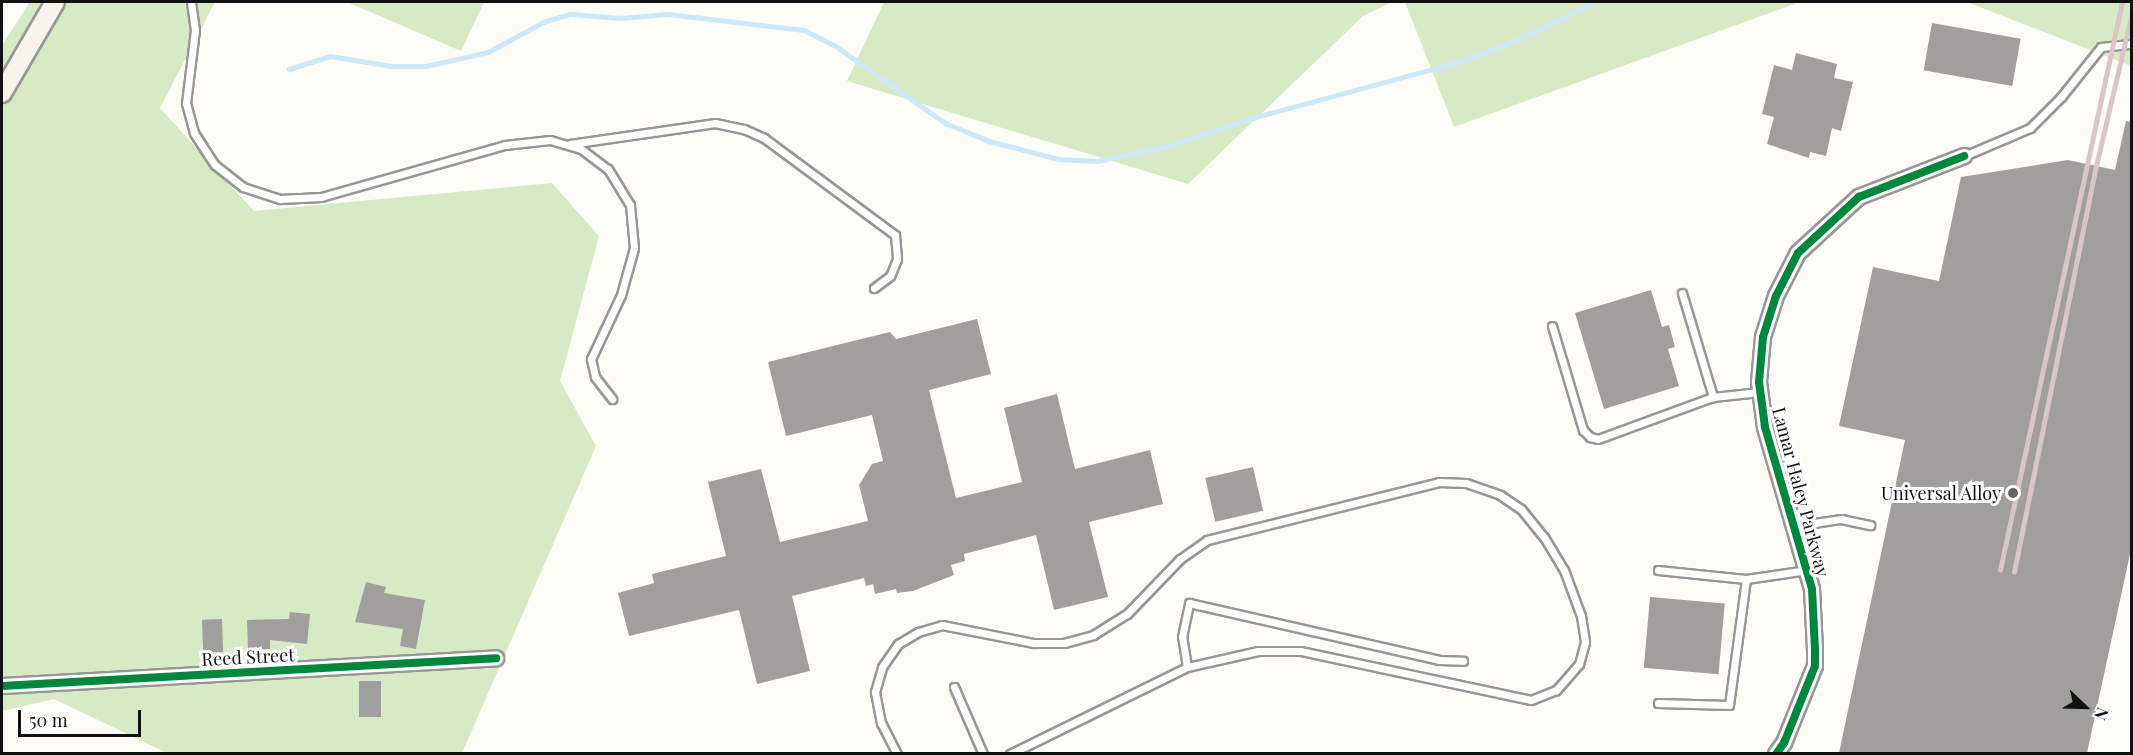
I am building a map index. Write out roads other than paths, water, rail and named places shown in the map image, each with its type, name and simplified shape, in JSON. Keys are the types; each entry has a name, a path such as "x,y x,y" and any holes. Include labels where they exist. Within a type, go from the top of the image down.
{"main road":[{"path":"2,93 55,2"}],"street":[{"name":"Lamar Haley Parkway","path":"1776,753 1784,743 1815,666 1812,589 1765,427 1760,392 1763,337 1776,296 1798,253 1859,197 1964,156"},
{"name":"Reed Street","path":"2,686 496,658"}],"lane":[{"path":"191,2 195,30 186,103 194,133 215,165 243,187 280,199 321,197 505,145 550,140 581,149 608,169 630,205 634,248 621,295 591,359 595,377 612,399"},
{"path":"1964,156 2030,128 2061,98 2101,47 2132,44"},
{"path":"567,145 715,123 744,129 764,138 895,235 894,267 890,276 874,288"},
{"path":"1682,293 1713,397"},
{"path":"1552,326 1583,430 1590,437 1598,439 1713,397 1760,392"},
{"path":"897,753 881,723 875,692 882,667 898,644 918,632 942,625 1034,643 1064,643 1083,637 1127,614 1180,559 1207,540 1439,482 1466,483 1500,495 1521,509 1544,537 1564,570 1581,616 1585,642 1579,664 1556,690 1531,700 1300,651 1258,651 1187,667 1010,753"},
{"path":"1794,526 1840,519 1870,525"},
{"path":"1658,570 1746,579 1807,570"},
{"path":"1658,703 1729,705 1746,579"},
{"path":"1187,667 1182,637 1189,603 1439,660 1462,661"},
{"path":"954,687 983,753"}],"waterway":[{"path":"289,69 330,56 391,66 426,66 488,52 543,22 570,14 620,18 668,14 804,30 834,45 945,123 989,141 1058,159 1097,161 1168,146 1252,118 1465,60 1514,41 1595,2"}],"railway":[{"path":"2000,570 2122,2"},
{"path":"2014,572 2096,166 2132,12"}],"place":[{"name":"Universal Alloy","path":"2013,493"}]}
